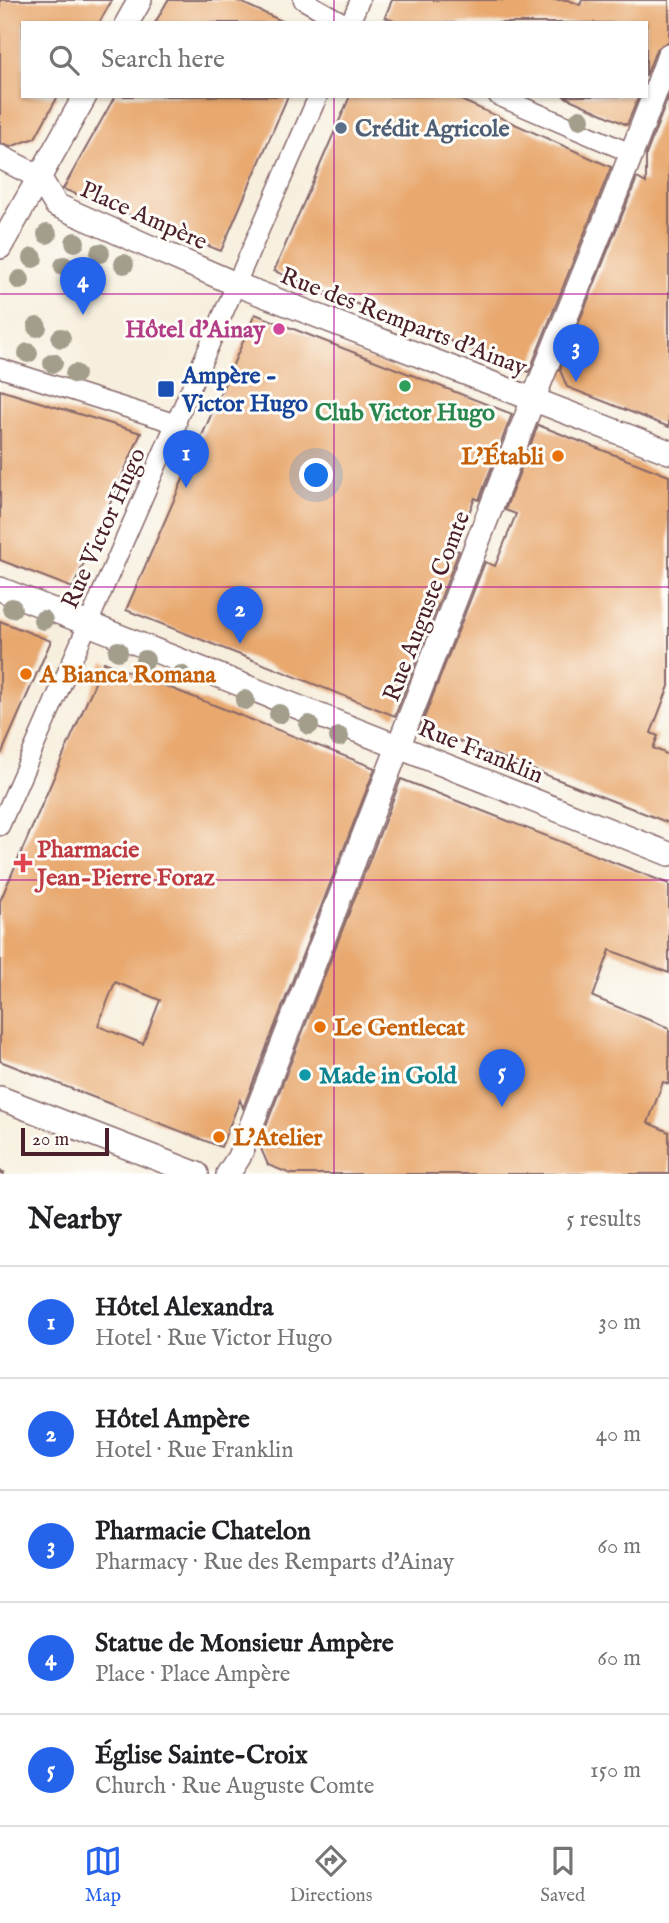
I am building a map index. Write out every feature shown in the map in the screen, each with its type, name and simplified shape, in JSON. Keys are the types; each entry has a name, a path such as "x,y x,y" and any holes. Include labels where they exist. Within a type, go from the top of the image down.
{"street":[{"path":"128,21 140,0"},
{"path":"303,0 340,21"},
{"path":"351,21 360,0"},
{"name":"Rue Auguste Comte","path":"228,1174 239,1157 633,154 669,55"},
{"path":"0,247 84,98"},
{"name":"Rue Victor Hugo","path":"0,826 238,285 317,98"},
{"path":"503,98 633,154"},
{"path":"0,157 39,177"},
{"name":"Place Ampère","path":"39,177 56,205 238,285"},
{"name":"Rue des Remparts d'Ainay","path":"238,285 669,452"},
{"path":"0,368 177,424"},
{"name":"Rue Franklin","path":"0,589 669,854"},
{"path":"0,1098 197,1174"}],"building":[{"path":"0,0 112,0 100,21 21,21 21,98 57,98 35,138 10,147 0,143"},
{"path":"168,0 236,0 282,21 156,21"},
{"path":"392,0 568,0 580,5 582,0 669,0 669,41 656,50 648,71 648,21 394,21 385,17"},
{"path":"669,95 669,427 567,387 560,370 637,178 646,183 646,155"},
{"path":"114,98 287,98 221,251 63,189"},
{"path":"349,98 456,98 611,167 529,372 274,271"},
{"path":"567,98 638,98 627,125"},
{"path":"255,314 512,414 479,500 475,498 454,549 459,551 395,716 126,610"},
{"path":"0,390 141,433 73,588 0,560"},
{"path":"538,425 669,476 669,686 651,733 658,736 653,748 669,755 669,823 421,726 485,562 495,566 516,514 505,510"},
{"path":"0,621 51,641 0,757"},
{"path":"104,662 375,768 243,1108 240,1100 221,1147 0,1061 0,901","holes":["115,982 160,1000 143,1044 98,1026"]},
{"path":"401,779 669,884 669,973 610,950 593,997 669,1028 669,1084 663,1082 648,1123 669,1132 669,1174 291,1174 268,1165 259,1144"}],"place":[{"name":"Crédit Agricole","path":"341,128"},
{"name":"Statue de Monsieur Ampère","path":"83,315"},
{"name":"Hôtel d'Ainay","path":"279,329"},
{"name":"Pharmacie Chatelon","path":"576,382"},
{"name":"Club Victor Hugo","path":"405,386"},
{"name":"Ampère - Victor Hugo","path":"166,389"},
{"name":"L'Établi","path":"558,456"},
{"name":"Hôtel Alexandra","path":"186,488"},
{"name":"Hôtel Ampère","path":"240,644"},
{"name":"A Bianca Romana","path":"26,674"},
{"name":"Pharmacie Jean-Pierre Foraz","path":"23,863"},
{"name":"Le Gentlecat","path":"320,1027"},
{"name":"Made in Gold","path":"305,1075"},
{"name":"Église Sainte-Croix","path":"502,1107"},
{"name":"L'Atelier","path":"219,1137"}]}
